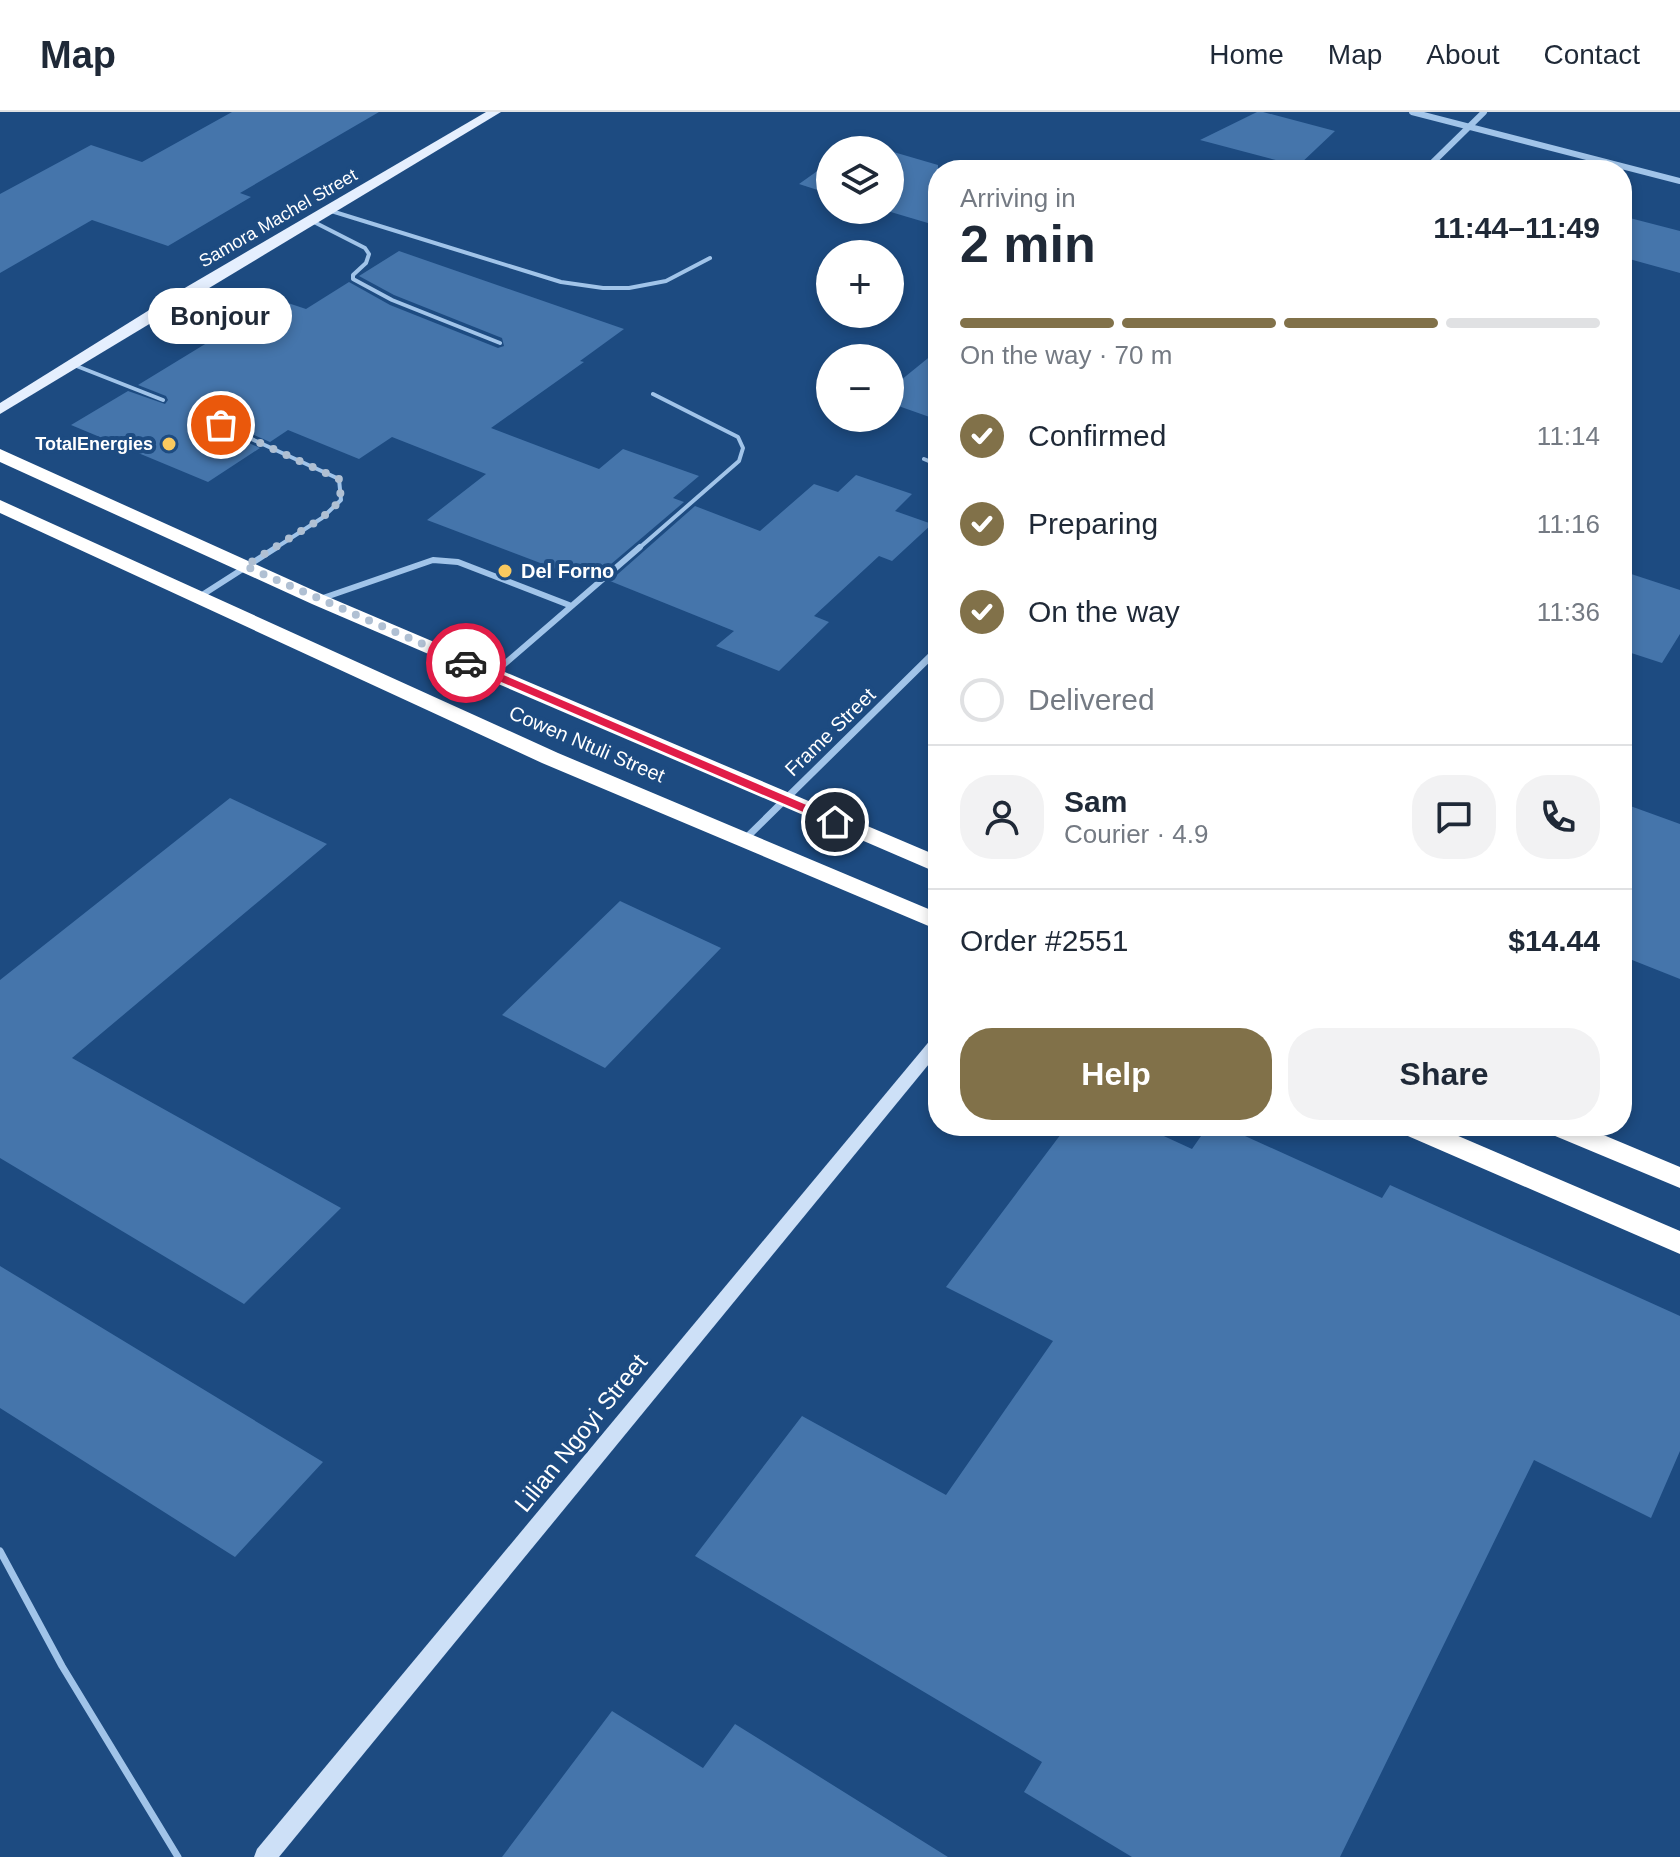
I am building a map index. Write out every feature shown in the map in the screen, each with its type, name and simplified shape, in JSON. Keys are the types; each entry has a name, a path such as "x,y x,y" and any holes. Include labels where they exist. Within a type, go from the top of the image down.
{"highway":[{"name":"Cowen Ntuli Street","path":"0,455 319,600 928,861"},
{"name":"Cowen Ntuli Street","path":"0,506 550,758 928,918"},
{"path":"1433,1136 1680,1243"},
{"path":"1581,1136 1680,1178"}],"main road":[{"name":"Samora Machel Street","path":"0,409 310,220 495,112"},
{"name":"Lilian Ngoyi Street","path":"265,1857 928,1054"}],"street":[{"path":"1412,112 1598,160"},
{"path":"1435,160 1484,112"},
{"path":"1632,169 1680,181"},
{"name":"Frame Street","path":"745,839 928,659"}],"lane":[{"path":"328,210 561,282 603,288 629,288 666,281 710,258"},
{"path":"310,220 365,248 369,254 366,263 353,275 353,279 392,300 500,343"},
{"path":"72,364 163,400"},
{"path":"492,674 739,461 743,448 738,437 653,394"},
{"path":"199,597 322,518 341,500 339,479 221,425"},
{"path":"924,459 928,461"},
{"path":"319,600 433,560 458,562 569,605"},
{"path":"0,1551 62,1666 178,1857"}],"building":[{"path":"232,112 379,112 240,193 251,197 168,246 92,220 0,273 0,194 91,145 142,162"},
{"path":"1257,112 1335,131 1304,160 1275,160 1200,140"},
{"path":"904,155 928,162 928,223 904,216"},
{"path":"816,172 816,189 799,184"},
{"path":"1632,219 1680,231 1680,273 1632,260"},
{"path":"399,251 624,329 580,361 584,362 491,428 599,469 623,449 699,476 673,498 684,502 597,576 587,572 580,578 427,520 486,474 392,437 359,459 288,430 270,442 220,420 216,424 218,429 260,448 208,482 71,425 128,391 165,404 168,400 166,396 138,385 233,327 244,331 288,303 306,309 349,282 390,305 498,348 504,346 502,338 394,295 359,276"},
{"path":"928,358 928,416 904,408 904,378"},
{"path":"856,475 912,494 895,511 928,523 928,528 892,561 879,556 814,616 829,622 779,671 716,646 734,631 610,581 695,506 760,531 814,484 838,492"},
{"path":"1632,574 1680,590 1680,634 1662,663 1632,653"},
{"path":"230,798 327,844 72,1058 341,1208 244,1304 0,1158 0,980"},
{"path":"1632,807 1680,824 1680,979 1632,960"},
{"path":"620,901 721,948 605,1068 502,1015"},
{"path":"1059,1136 1164,1136 1192,1149 1201,1136 1245,1136 1382,1198 1390,1185 1680,1316 1680,1451 1651,1518 1534,1460 1340,1857 1132,1857 1024,1792 1042,1762 695,1556 802,1416 946,1495 1053,1341 946,1287"},
{"path":"0,1266 323,1462 235,1557 0,1408"},
{"path":"612,1711 703,1768 735,1724 948,1857 502,1857"}],"way so far":[{"path":"221,425 339,479 341,500 322,518 245,566 466,663"}],"place":[{"name":"Bonjour","path":"221,425"},
{"name":"TotalEnergies","path":"169,444"},
{"name":"Del Forno","path":"505,571"}],"route":[{"path":"466,663 835,822"}]}
